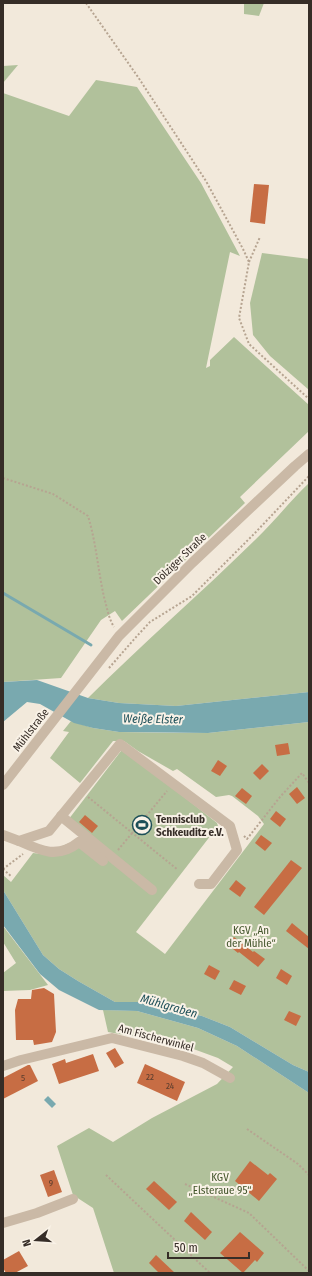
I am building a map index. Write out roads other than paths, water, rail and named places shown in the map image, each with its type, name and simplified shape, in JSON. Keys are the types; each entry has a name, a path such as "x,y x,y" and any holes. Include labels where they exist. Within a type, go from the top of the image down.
{"street":[{"name":"Dölziger Straße","path":"77,690 119,636 198,558 309,454"},
{"name":"Mühlstraße","path":"3,785 77,690"},
{"path":"19,841 49,831 120,744 230,826 237,850 211,884 199,884"},
{"path":"61,816 107,859"},
{"path":"3,835 39,850 52,852 70,849 79,842 152,890"},
{"name":"Am Fischerwinkel","path":"3,1066 21,1060 112,1038 156,1048 190,1058 203,1063 230,1078"},
{"path":"3,1223 37,1213 73,1199"}],"water":[{"name":"Weiße Elster","path":"37,680 88,698 119,703 176,706 309,692 309,722 208,733 119,732 74,723 40,704 27,702 3,722 3,682"},
{"path":"3,890 43,955 59,969 115,1002 139,1002 202,1016 230,1027 293,1065 309,1072 309,1093 237,1046 198,1028 137,1011 99,1010 59,990 40,974 3,925"},
{"path":"48,1096 56,1104 52,1108 44,1100"}],"waterway":[{"path":"3,593 91,645"}],"place":[{"name":"Tennisclub Schkeuditz e.V.","path":"142,825"}],"park label":[{"name":"KGV „An der Mühle“","path":"251,936"},
{"name":"KGV „Elsteraue 95“","path":"220,1183"}],"water label":[{"name":"Mühlgraben","path":"169,1006"}]}
